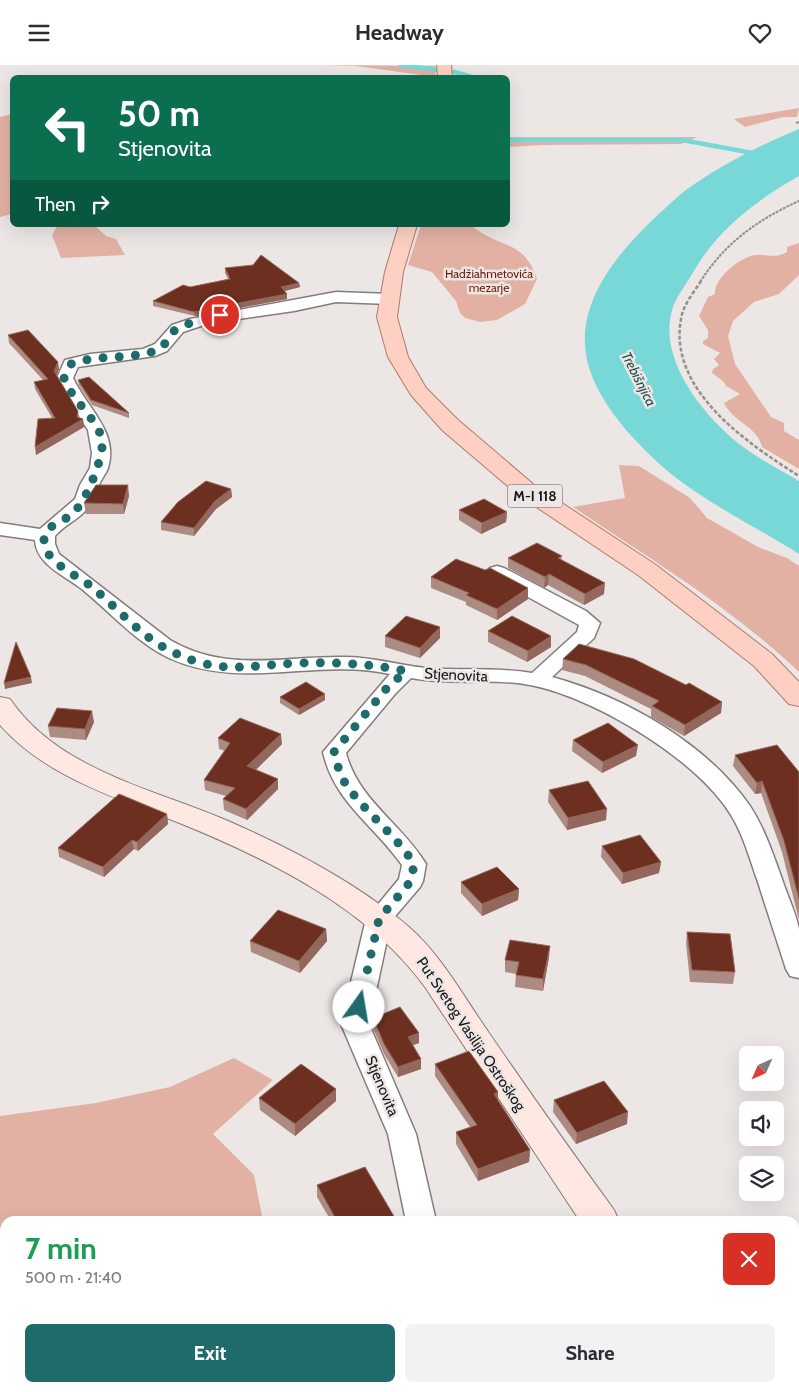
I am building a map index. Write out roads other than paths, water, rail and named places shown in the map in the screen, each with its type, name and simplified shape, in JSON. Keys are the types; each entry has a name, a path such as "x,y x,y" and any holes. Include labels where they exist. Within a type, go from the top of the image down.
{"main road":[{"name":"M-I 118","path":"407,227 394,272 387,317 398,357 418,391 450,425 525,489 647,570 763,660 799,698"}],"street":[{"path":"390,299 336,297 296,306 220,315 180,327 173,332 162,349 147,354 126,357 90,357 71,364 64,378 68,389 96,428 102,441 99,469 89,484 85,499 72,514 52,525 45,535 47,553 55,561 86,583 152,639 189,659 217,667 240,669 289,664 342,663 376,665 406,671"},
{"path":"0,529 45,535"},
{"path":"492,569 579,615 590,623 587,634 537,680"},
{"name":"Stjenovita","path":"420,1216 402,1135 355,1024 379,919 411,881 414,864 404,849 365,807 342,777 334,752 386,689 406,671 426,675 537,680 606,703 684,754 725,790 752,831 799,969"},
{"name":"Put Svetog Vasilija Ostroškog","path":"0,705 7,718 50,755 83,774 217,827 272,853 349,898 379,919 423,959 597,1216"}],"water":[{"name":"Trebišnjica","path":"799,129 799,176 754,205 714,242 677,298 669,326 671,345 677,364 686,383 710,417 738,443 799,481 799,554 698,493 678,479 643,448 626,430 603,399 588,364 585,342 587,320 593,299 603,279 630,243 645,227 682,193 708,175 746,153"}],"waterway":[{"path":"400,65 465,75"},
{"path":"510,140 682,140 758,154"}],"park label":[{"name":"Hadžiahmetovića mezarje","path":"489,280"}]}
